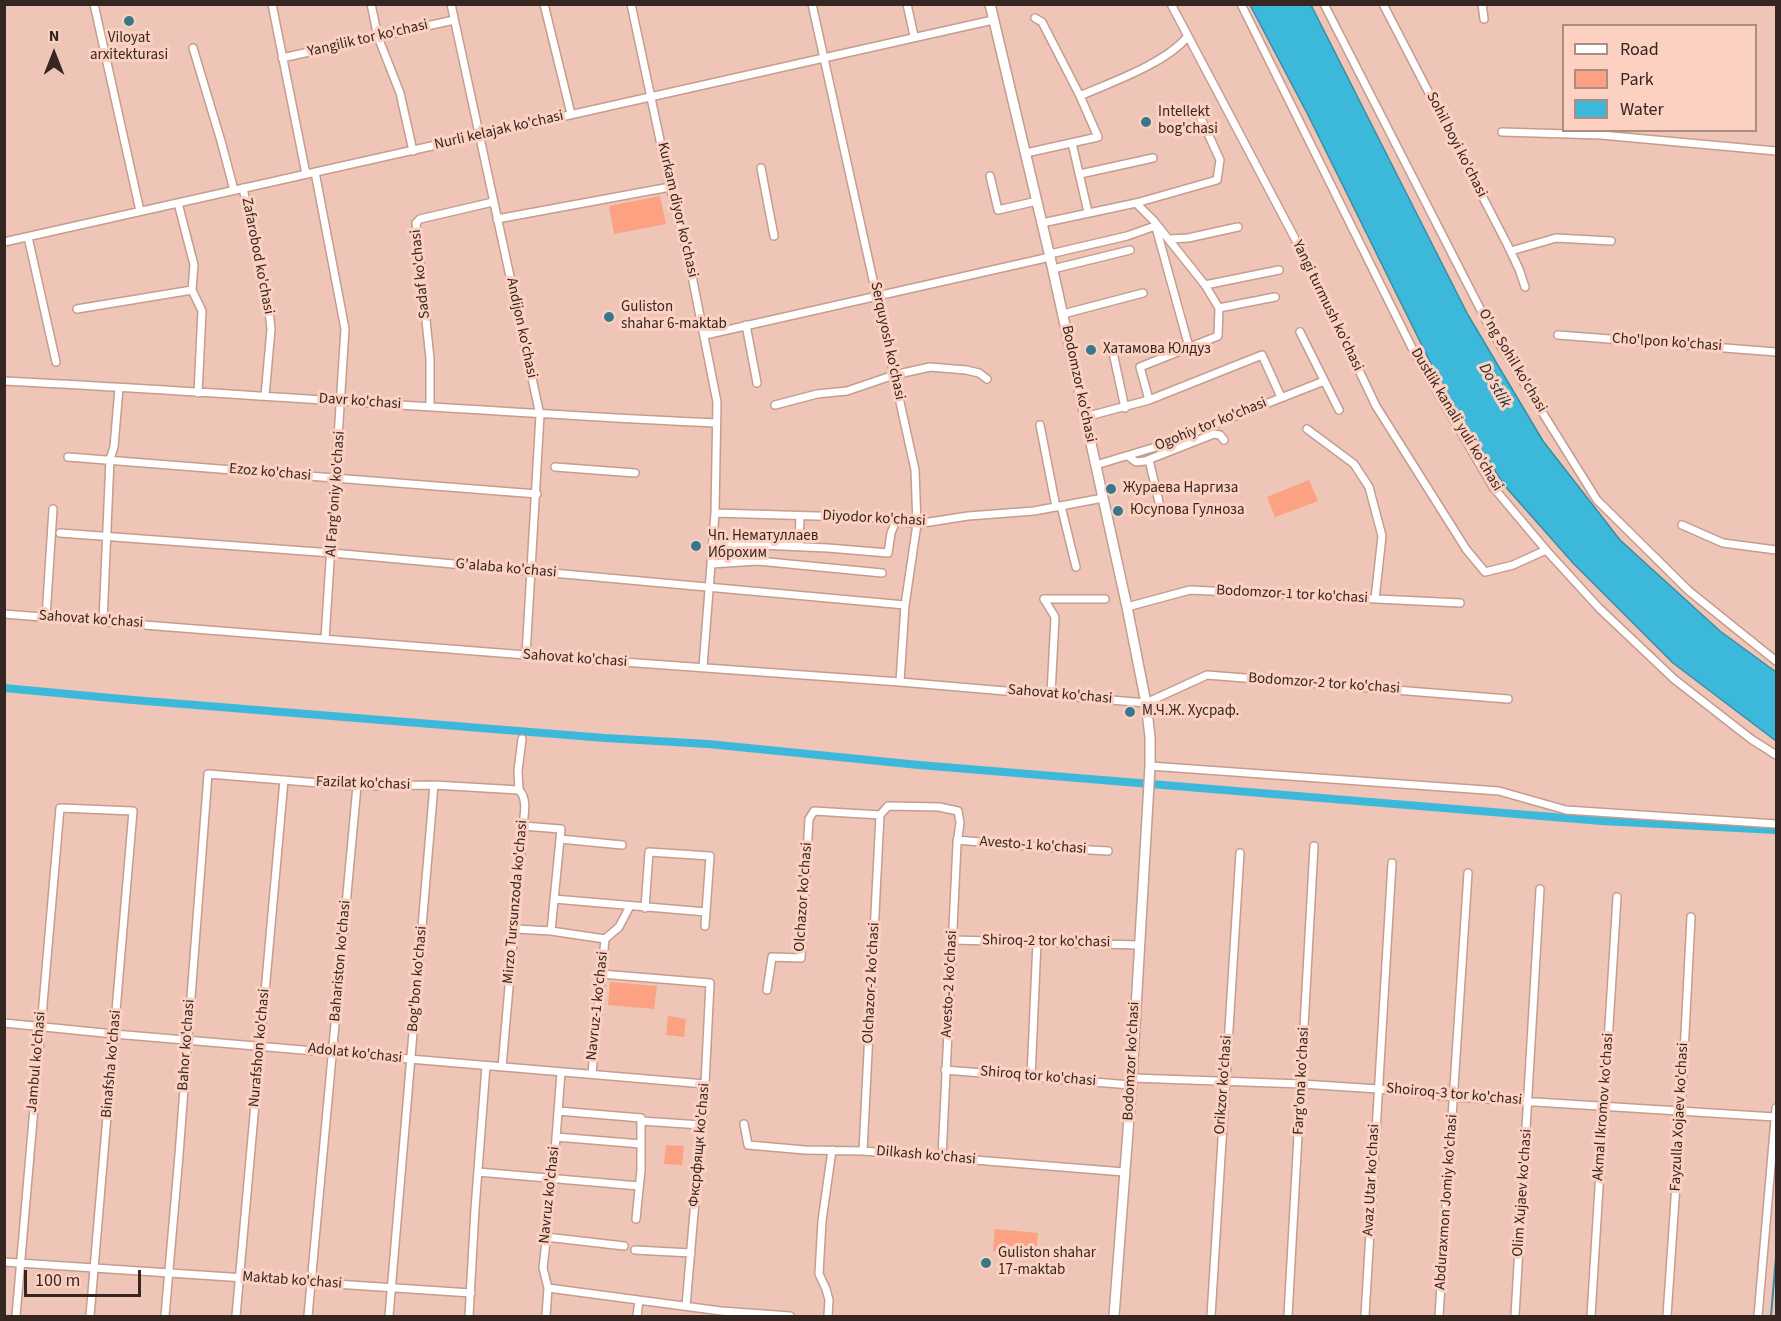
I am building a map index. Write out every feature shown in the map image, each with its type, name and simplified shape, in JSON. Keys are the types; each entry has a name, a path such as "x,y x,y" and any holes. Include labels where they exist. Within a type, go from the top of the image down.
{"street":[{"path":"94,4 140,212"},
{"path":"272,4 306,174"},
{"path":"371,4 378,37 400,93 413,151"},
{"name":"Andijon ko'chasi","path":"451,4 540,415 526,656"},
{"path":"544,4 571,114"},
{"name":"Kurkam diyor ko'chasi","path":"631,4 670,187 705,335 717,402 715,513 703,667"},
{"name":"Serquyosh ko'chasi","path":"812,4 915,470 917,524 905,605 900,681"},
{"path":"907,4 914,36"},
{"name":"Bodomzor ko'chasi","path":"990,4 1053,269 1127,607 1146,703 1150,737 1131,1081 1114,1317"},
{"name":"Yangi turmush ko'chasi","path":"1171,4 1310,267 1376,406 1466,549 1485,572 1513,564 1546,550"},
{"name":"Dustlik kanali yuli ko'chasi","path":"1241,4 1414,352 1494,488 1599,608 1674,679 1751,739 1776,755"},
{"name":"O'ng Sohil ko'chasi","path":"1324,4 1491,330 1598,500 1689,591 1776,661"},
{"name":"Sohil boyi ko'chasi","path":"1383,4 1511,251 1525,287"},
{"path":"1482,4 1484,19"},
{"path":"1026,153 1098,137 1042,22 1035,18"},
{"name":"Yangilik tor ko'chasi","path":"282,58 454,20"},
{"name":"Nurli kelajak ko'chasi","path":"4,242 993,20"},
{"path":"1080,96 1163,57 1180,46 1187,37"},
{"path":"193,48 234,190"},
{"path":"1042,223 1136,203 1217,180 1220,160 1200,116"},
{"path":"1502,132 1601,135 1776,151"},
{"path":"1072,143 1088,212"},
{"path":"1080,174 1154,158"},
{"path":"761,168 774,236"},
{"name":"Al Farg'oniy ko'chasi","path":"315,172 345,329 325,639"},
{"path":"990,176 998,210 1037,201"},
{"path":"497,219 670,187"},
{"name":"Zafarobod ko'chasi","path":"243,188 271,329 264,396"},
{"name":"Sadaf ko'chasi","path":"430,407 430,359 416,223 420,219 493,202"},
{"path":"178,203 194,265 192,290 202,311 198,393"},
{"path":"1136,203 1169,239 1220,308 1218,336 1140,367 1149,400"},
{"path":"705,335 1050,256 1127,236 1155,224"},
{"path":"1155,224 1189,347"},
{"path":"1169,239 1188,238 1238,227"},
{"path":"28,237 56,362"},
{"path":"1511,251 1556,238 1611,241"},
{"path":"1053,269 1130,250"},
{"path":"1205,285 1279,270"},
{"path":"76,309 192,290"},
{"path":"1063,314 1143,293"},
{"path":"1220,308 1275,297"},
{"path":"746,325 757,383"},
{"path":"1300,333 1339,410"},
{"name":"Cho'lpon ko'chasi","path":"1558,335 1776,352"},
{"path":"1112,348 1125,408"},
{"path":"1085,417 1149,400 1262,355 1281,397"},
{"path":"775,405 817,394 847,392 894,375 930,367 966,370 987,379"},
{"name":"Davr ko'chasi","path":"4,381 540,415 717,423"},
{"name":"Ogohiy tor ko'chasi","path":"1096,465 1159,446 1324,381"},
{"path":"103,621 110,459 114,447 119,388"},
{"path":"1040,425 1058,506 1076,567"},
{"path":"1307,429 1354,464 1370,487 1382,536 1375,599"},
{"path":"1128,456 1136,462 1149,460 1214,434 1220,435 1224,440"},
{"name":"Ezoz ko'chasi","path":"68,457 537,495"},
{"path":"1149,460 1159,502"},
{"path":"555,467 635,473"},
{"name":"Diyodor ko'chasi","path":"715,513 883,518 917,524 969,516 1034,511 1103,498"},
{"path":"46,617 52,509"},
{"path":"799,546 800,516"},
{"path":"712,543 799,546 888,553 896,520"},
{"path":"1682,525 1723,543 1776,550"},
{"name":"G'alaba ko'chasi","path":"60,533 332,553 905,605"},
{"path":"711,564 758,561 882,573"},
{"name":"Bodomzor-1 tor ko'chasi","path":"1127,607 1190,590 1460,603"},
{"path":"1051,694 1055,617 1044,599 1105,599"},
{"name":"Sahovat ko'chasi","path":"4,614 526,656 900,681 1146,703"},
{"name":"Bodomzor-2 tor ko'chasi","path":"1146,703 1207,675 1509,699"},
{"name":"Mirzo Tursunzoda ko'chasi","path":"502,1067 525,803 524,794 519,790 518,771 522,739"},
{"path":"1149,770 1498,791 1566,810 1776,824"},
{"name":"Fazilat ko'chasi","path":"208,774 357,786 434,786 519,790"},
{"name":"Bahor ko'chasi","path":"165,1317 208,774"},
{"name":"Nurafshon ko'chasi","path":"236,1317 284,780"},
{"name":"Bahariston ko'chasi","path":"308,1317 357,786"},
{"name":"Bog'bon ko'chasi","path":"389,1317 434,786"},
{"name":"Avesto-2 ko'chasi","path":"880,815 888,806 939,807 958,811 960,823 957,840 942,1157"},
{"name":"Jambul ko'chasi","path":"16,1317 60,808 133,811"},
{"name":"Binafsha ko'chasi","path":"90,1317 133,811"},
{"name":"Olchazor ko'chasi","path":"767,990 772,957 801,958 809,819 814,811 880,815"},
{"name":"Olchazor-2 ko'chasi","path":"863,1151 880,815"},
{"path":"523,826 561,829 551,931"},
{"path":"560,840 622,845"},
{"name":"Avesto-1 ko'chasi","path":"957,840 1108,851"},
{"name":"Farg'ona ko'chasi","path":"1288,1317 1314,846"},
{"path":"645,908 649,852 710,856 705,926"},
{"name":"Orikzor ko'chasi","path":"1211,1317 1240,853"},
{"name":"Avaz Utar ko'chasi","path":"1365,1317 1392,863"},
{"name":"Abduraxmon Jomiy ko'chasi","path":"1439,1317 1468,873"},
{"name":"Olim Xujaev ko'chasi","path":"1515,1317 1540,889"},
{"name":"Akmal Ikromov ko'chasi","path":"1591,1317 1617,897"},
{"path":"554,900 706,912"},
{"path":"515,929 551,931 605,939 619,927 630,906"},
{"name":"Fayzulla Xojaev ko'chasi","path":"1667,1317 1691,917"},
{"name":"Navruz-1 ko'chasi","path":"592,1073 605,939"},
{"name":"Shiroq-2 tor ko'chasi","path":"953,940 1139,945"},
{"path":"1031,1077 1037,942"},
{"name":"Фксрфящк ko'chasi","path":"601,974 710,983 705,1084 686,1306"},
{"name":"Adolat ko'chasi","path":"4,1023 705,1084"},
{"path":"469,1317 486,1066"},
{"name":"Shiroq tor ko'chasi","path":"945,1070 1031,1077 1131,1081"},
{"name":"Navruz ko'chasi","path":"546,1317 548,1288 543,1268 561,1072"},
{"name":"Shoiroq-3 tor ko'chasi","path":"1131,1081 1302,1084 1455,1097 1775,1118"},
{"path":"1758,1317 1776,1108"},
{"path":"558,1111 701,1125"},
{"path":"636,1219 642,1120"},
{"name":"Dilkash ko'chasi","path":"744,1124 748,1145 863,1151 1124,1172"},
{"path":"556,1137 641,1144"},
{"path":"828,1317 829,1300 819,1274 822,1221 832,1150"},
{"path":"478,1172 639,1186"},
{"path":"546,1237 624,1246"},
{"path":"635,1250 691,1253"},
{"name":"Maktab ko'chasi","path":"4,1262 471,1293"},
{"path":"548,1288 686,1306 721,1314 790,1317"},
{"path":"637,1317 639,1300"}],"green space":[{"path":"660,196 666,224 614,234 609,206"},
{"path":"1309,480 1318,501 1275,517 1267,497"},
{"path":"610,982 657,986 654,1009 608,1005"},
{"path":"668,1016 686,1019 684,1037 666,1035"},
{"path":"666,1145 684,1146 682,1165 664,1164"},
{"path":"995,1229 1038,1233 1036,1255 993,1251"}],"water":[{"name":"Do'stlik","path":"1250,5 1311,5 1468,315 1543,441 1620,540 1720,631 1776,672 1776,741 1673,663 1573,563 1504,485 1444,390 1308,115"}],"waterway":[{"path":"4,688 605,738 708,744 919,765 1602,821 1776,830"},
{"path":"1771,1316 1776,1257"}],"place":[{"name":"Viloyat arxitekturasi","path":"129,21"},
{"name":"Intellekt bog'chasi","path":"1146,122"},
{"name":"Guliston shahar 6-maktab","path":"609,317"},
{"name":"Хатамова Юлдуз","path":"1091,350"},
{"name":"Жураева Наргиза","path":"1111,489"},
{"name":"Юсупова Гулноза","path":"1118,511"},
{"name":"Чп. Нематуллаев Иброхим","path":"696,546"},
{"name":"М.Ч.Ж. Хусраф.","path":"1130,712"},
{"name":"Guliston shahar 17-maktab","path":"986,1263"}]}
